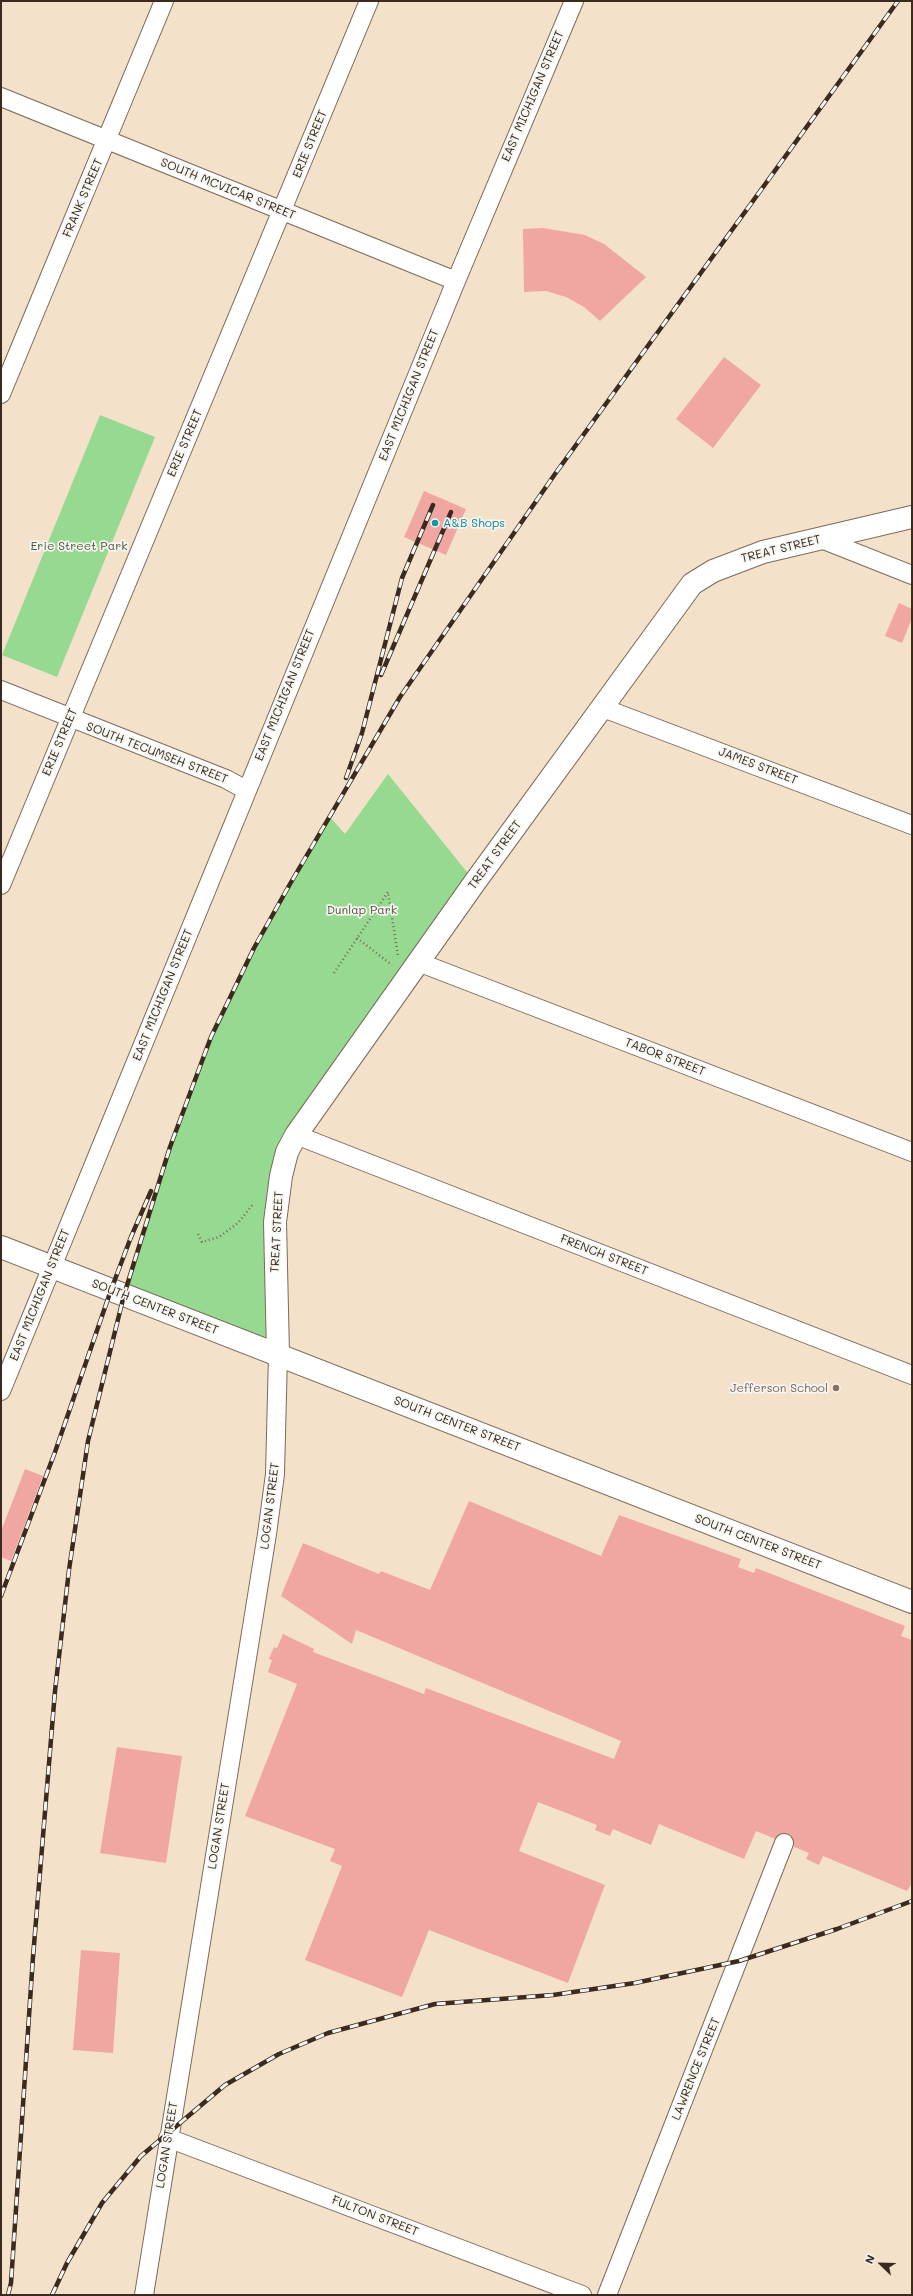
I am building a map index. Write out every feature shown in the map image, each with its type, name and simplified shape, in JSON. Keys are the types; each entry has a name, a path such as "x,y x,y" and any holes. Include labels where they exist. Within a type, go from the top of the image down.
{"street":[{"name":"FRANK STREET","path":"1,394 164,1"},
{"name":"ERIE STREET","path":"1,885 283,211 369,1"},
{"name":"EAST MICHIGAN STREET","path":"1,1391 246,790 456,281 574,1"},
{"name":"SOUTH MCVICAR STREET","path":"1,98 456,281"},
{"name":"TREAT STREET","path":"278,1354 276,1222 281,1176 287,1152 296,1135 408,959 603,708 692,584 713,571 737,560 912,517"},
{"path":"820,539 912,575"},
{"name":"SOUTH TECUMSEH STREET","path":"1,690 70,719 226,779 246,790"},
{"name":"JAMES STREET","path":"603,708 912,825"},
{"name":"TABOR STREET","path":"408,959 912,1152"},
{"name":"FRENCH STREET","path":"296,1135 912,1375"},
{"name":"SOUTH CENTER STREET","path":"1,1247 912,1602"},
{"name":"LOGAN STREET","path":"144,2295 168,2138 267,1534 275,1474 278,1354"},
{"name":"LAWRENCE STREET","path":"607,2295 784,1843"},
{"name":"FULTON STREET","path":"168,2138 582,2295"}],"path":[{"path":"334,973 388,892 408,959"},
{"path":"357,938 392,965"},
{"path":"198,1234 202,1242 219,1237 238,1223 254,1203"}],"green space":[{"name":"Erie Street Park","path":"100,415 155,437 57,677 2,655"},
{"name":"Dunlap Park","path":"388,774 475,882 287,1152 278,1354 124,1295 170,1147 211,1037 254,948 329,816 345,834"}],"building":[{"path":"543,228 585,235 604,244 646,277 600,321 584,307 566,297 546,291 524,292 523,229"},
{"path":"724,357 761,385 713,448 676,419"},
{"name":"A&B Shops","path":"424,491 466,509 446,555 404,537"},
{"path":"899,603 912,609 912,618 902,643 885,636"},
{"path":"25,1469 43,1476 11,1561 1,1557 1,1531"},
{"path":"469,1501 601,1556 619,1515 741,1559 738,1567 754,1573 756,1568 905,1626 901,1636 912,1640 912,1883 907,1891 823,1856 819,1865 806,1859 809,1853 756,1831 744,1859 659,1824 651,1845 613,1829 610,1836 595,1830 597,1825 538,1802 519,1851 605,1885 568,1983 429,1930 402,1997 305,1960 342,1866 330,1861 335,1849 245,1816 297,1684 268,1672 272,1660 269,1659 274,1647 277,1648 283,1634 314,1649 313,1652 424,1694 426,1688 614,1759 621,1741 356,1630 352,1644 281,1596 303,1543 379,1574 381,1571 430,1590"},
{"path":"117,1747 182,1756 166,1863 100,1853"},
{"path":"81,1950 120,1953 113,2053 73,2050"}],"railway":[{"path":"8,2295 11,2283 33,1957 55,1691 69,1570 88,1441 124,1295 170,1147 211,1037 254,948 400,697 555,474 898,1"},
{"path":"346,778 362,733 402,578 433,505"},
{"path":"381,675 451,512"},
{"path":"1,1596 55,1452 111,1290 131,1237 151,1191"},
{"path":"52,2295 67,2263 102,2203 141,2156 225,2085 279,2054 328,2033 435,2004 553,1995 635,1983 739,1961 837,1929 912,1901"}],"place":[{"name":"A&B Shops","path":"435,523"},
{"name":"Jefferson School","path":"836,1388"}]}
